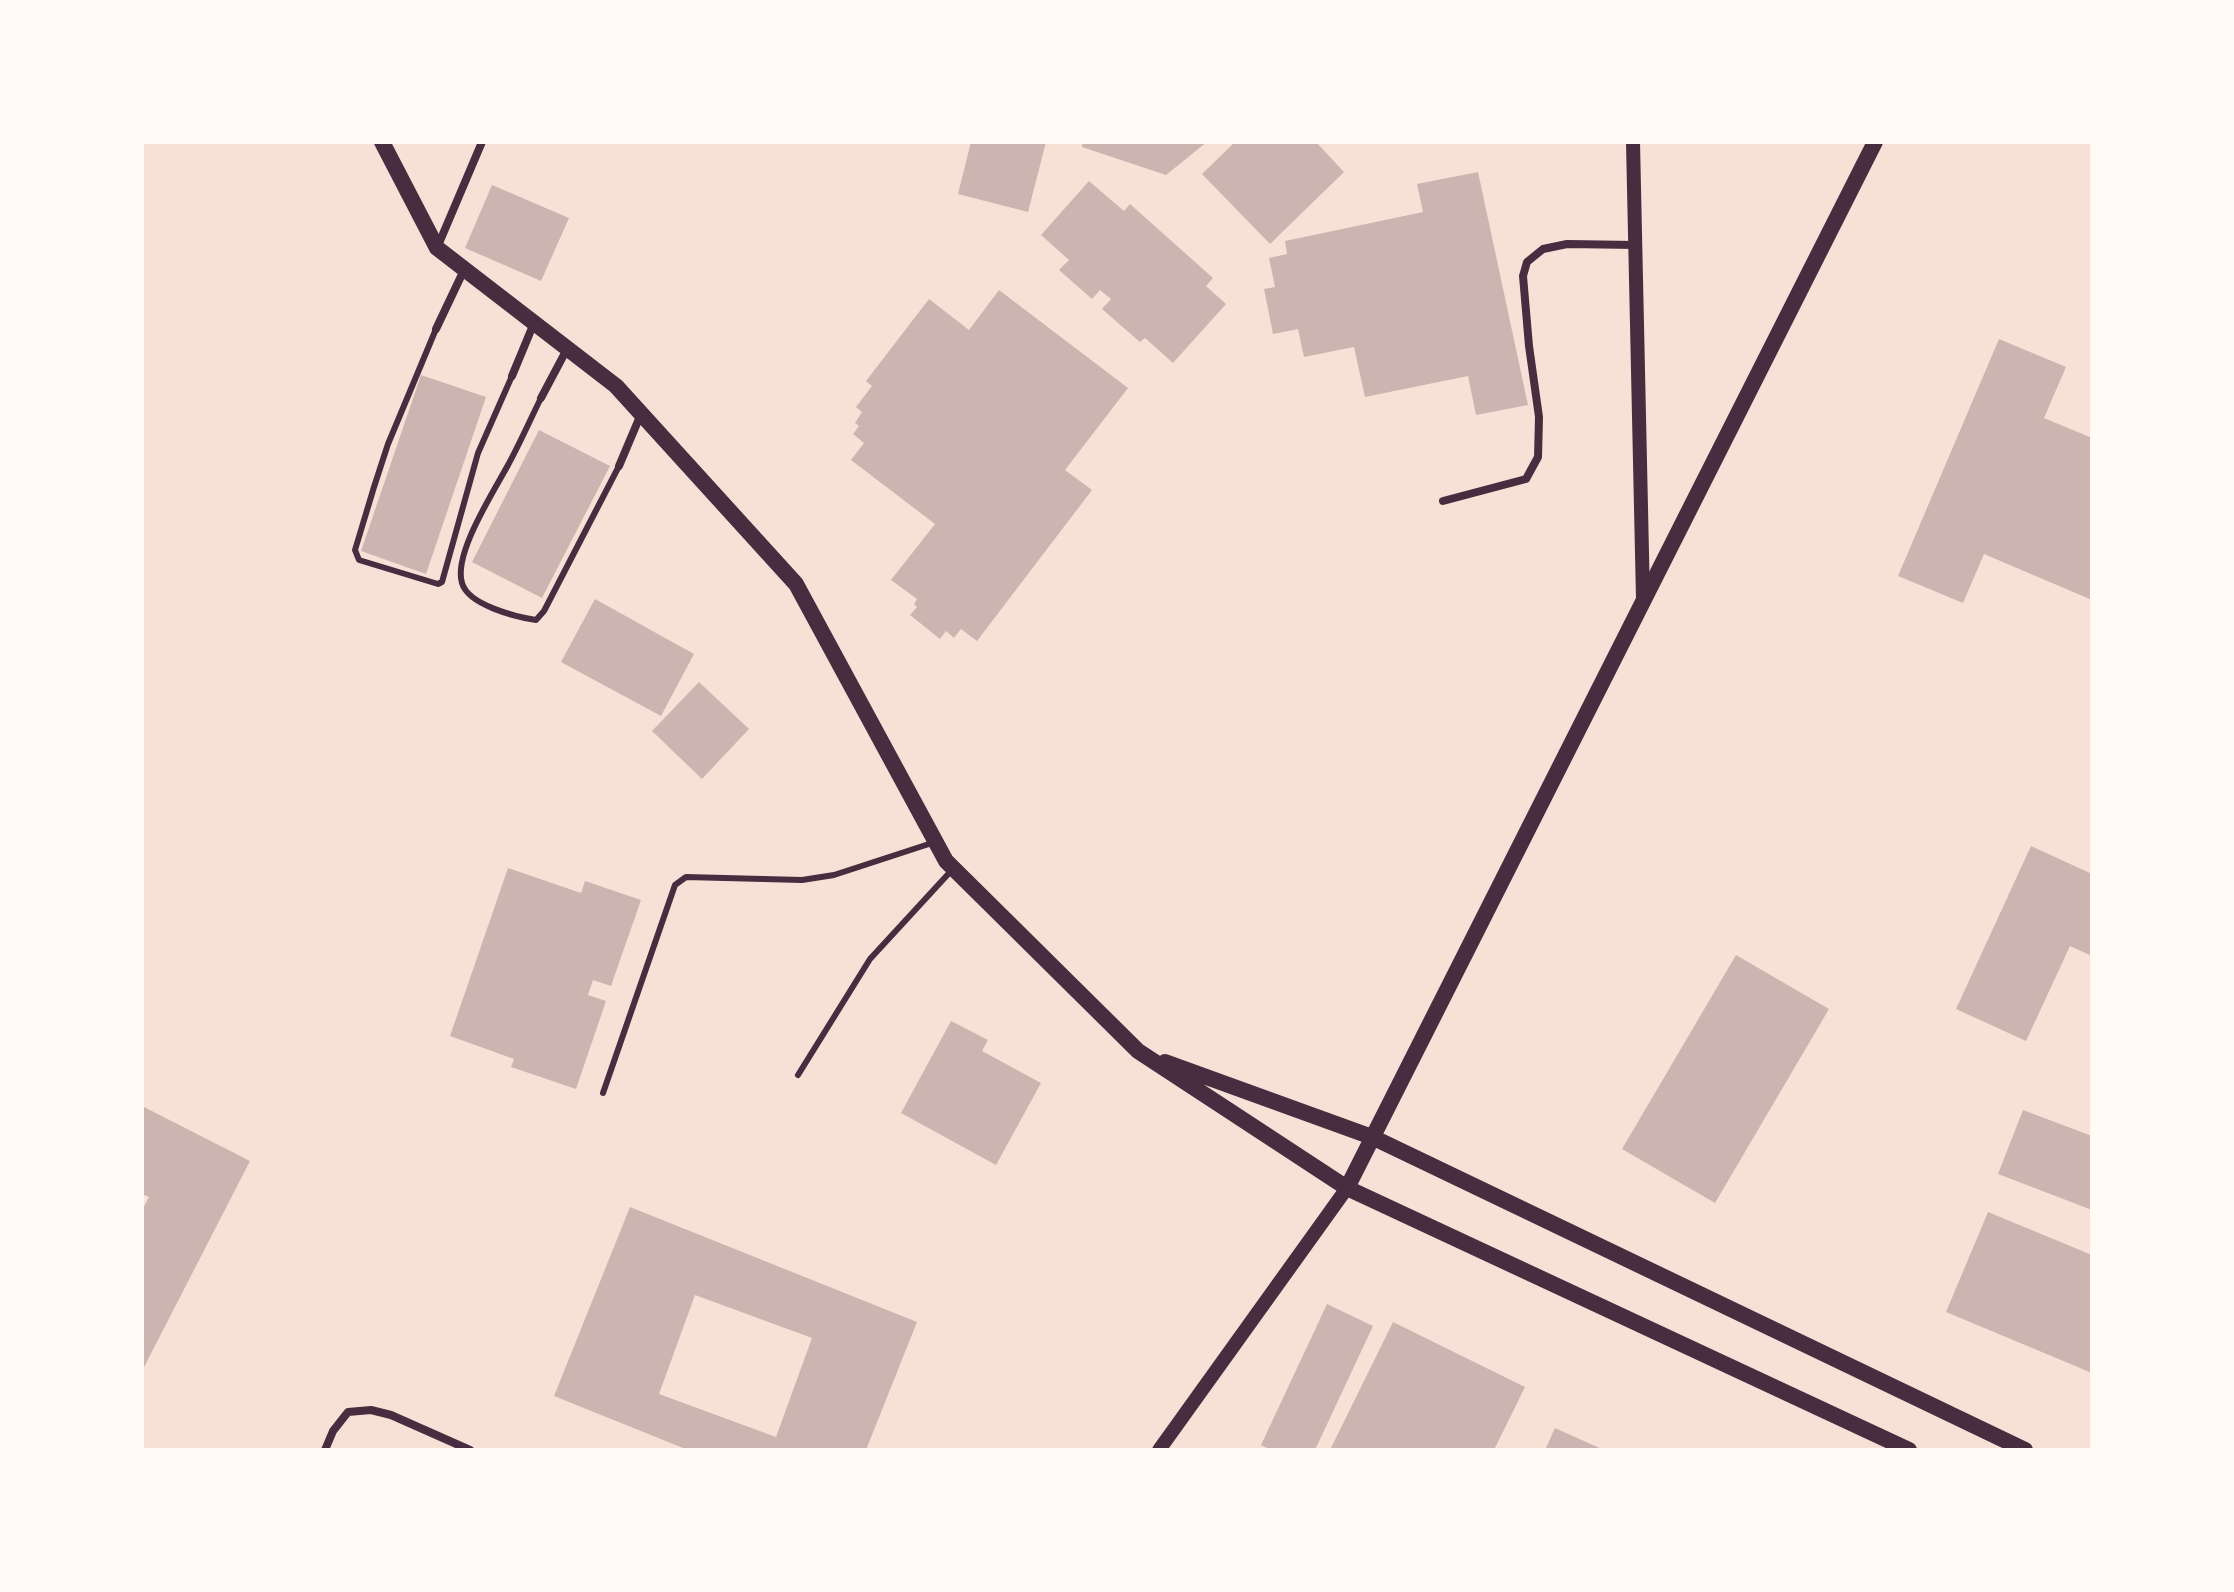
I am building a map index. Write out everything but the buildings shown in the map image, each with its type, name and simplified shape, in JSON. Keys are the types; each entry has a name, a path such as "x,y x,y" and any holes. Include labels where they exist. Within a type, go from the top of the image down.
{"main road":[{"path":"382,142 437,248 616,386 796,584 946,861 1138,1051 1347,1188 1909,1450"},
{"path":"1347,1188 1875,142"},
{"path":"1138,1051 1372,1137 2025,1450"}],"street":[{"path":"437,248 482,142"},
{"path":"1633,142 1643,599"},
{"path":"1443,501 1526,479 1538,457 1539,417 1523,276 1527,262 1543,249 1567,244 1636,245"},
{"path":"436,329 465,269"},
{"path":"512,376 534,323"},
{"path":"541,398 567,348"},
{"path":"619,466 641,414"},
{"path":"1159,1450 1347,1188"},
{"path":"325,1450 333,1431 348,1412 371,1410 391,1415 470,1450"}],"lane":[{"path":"436,329 374,487 355,550 359,560 438,584 442,582 478,453 512,376"},
{"path":"541,398 476,523 460,569 462,585 469,595 500,611 536,620 544,611 619,466"},
{"path":"603,1093 675,885 686,877 802,880 834,875 936,842"},
{"path":"798,1075 870,959 954,869"}]}
